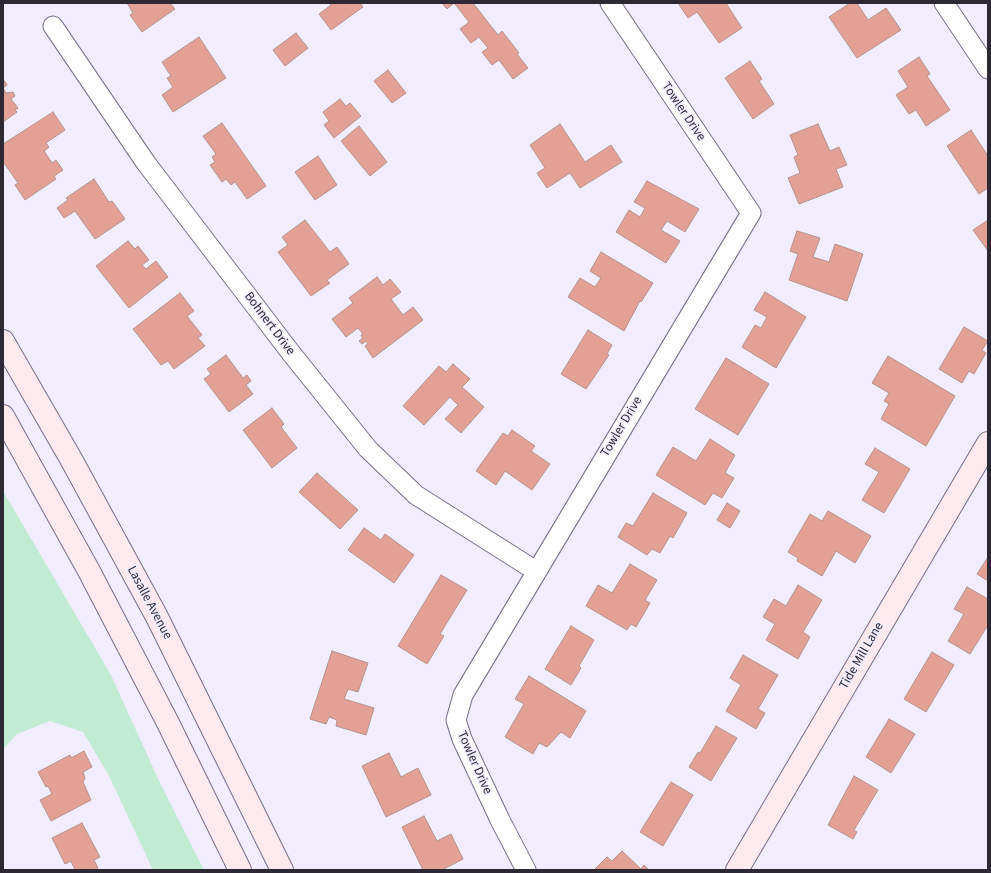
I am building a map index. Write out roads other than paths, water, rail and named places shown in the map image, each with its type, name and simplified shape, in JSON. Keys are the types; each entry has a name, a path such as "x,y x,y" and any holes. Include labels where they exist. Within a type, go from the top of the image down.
{"main road":[{"name":"Lasalle Avenue","path":"3,341 71,459 157,617 282,870"},
{"path":"3,416 93,578 164,716 240,870"},
{"name":"Tide Mill Lane","path":"737,870 988,443"}],"street":[{"name":"Towler Drive","path":"526,870 468,753 456,720 463,695 751,213 610,3"},
{"path":"944,3 988,69"},
{"name":"Bohnert Drive","path":"53,26 146,163 291,353 368,448 416,495 536,571"}]}
